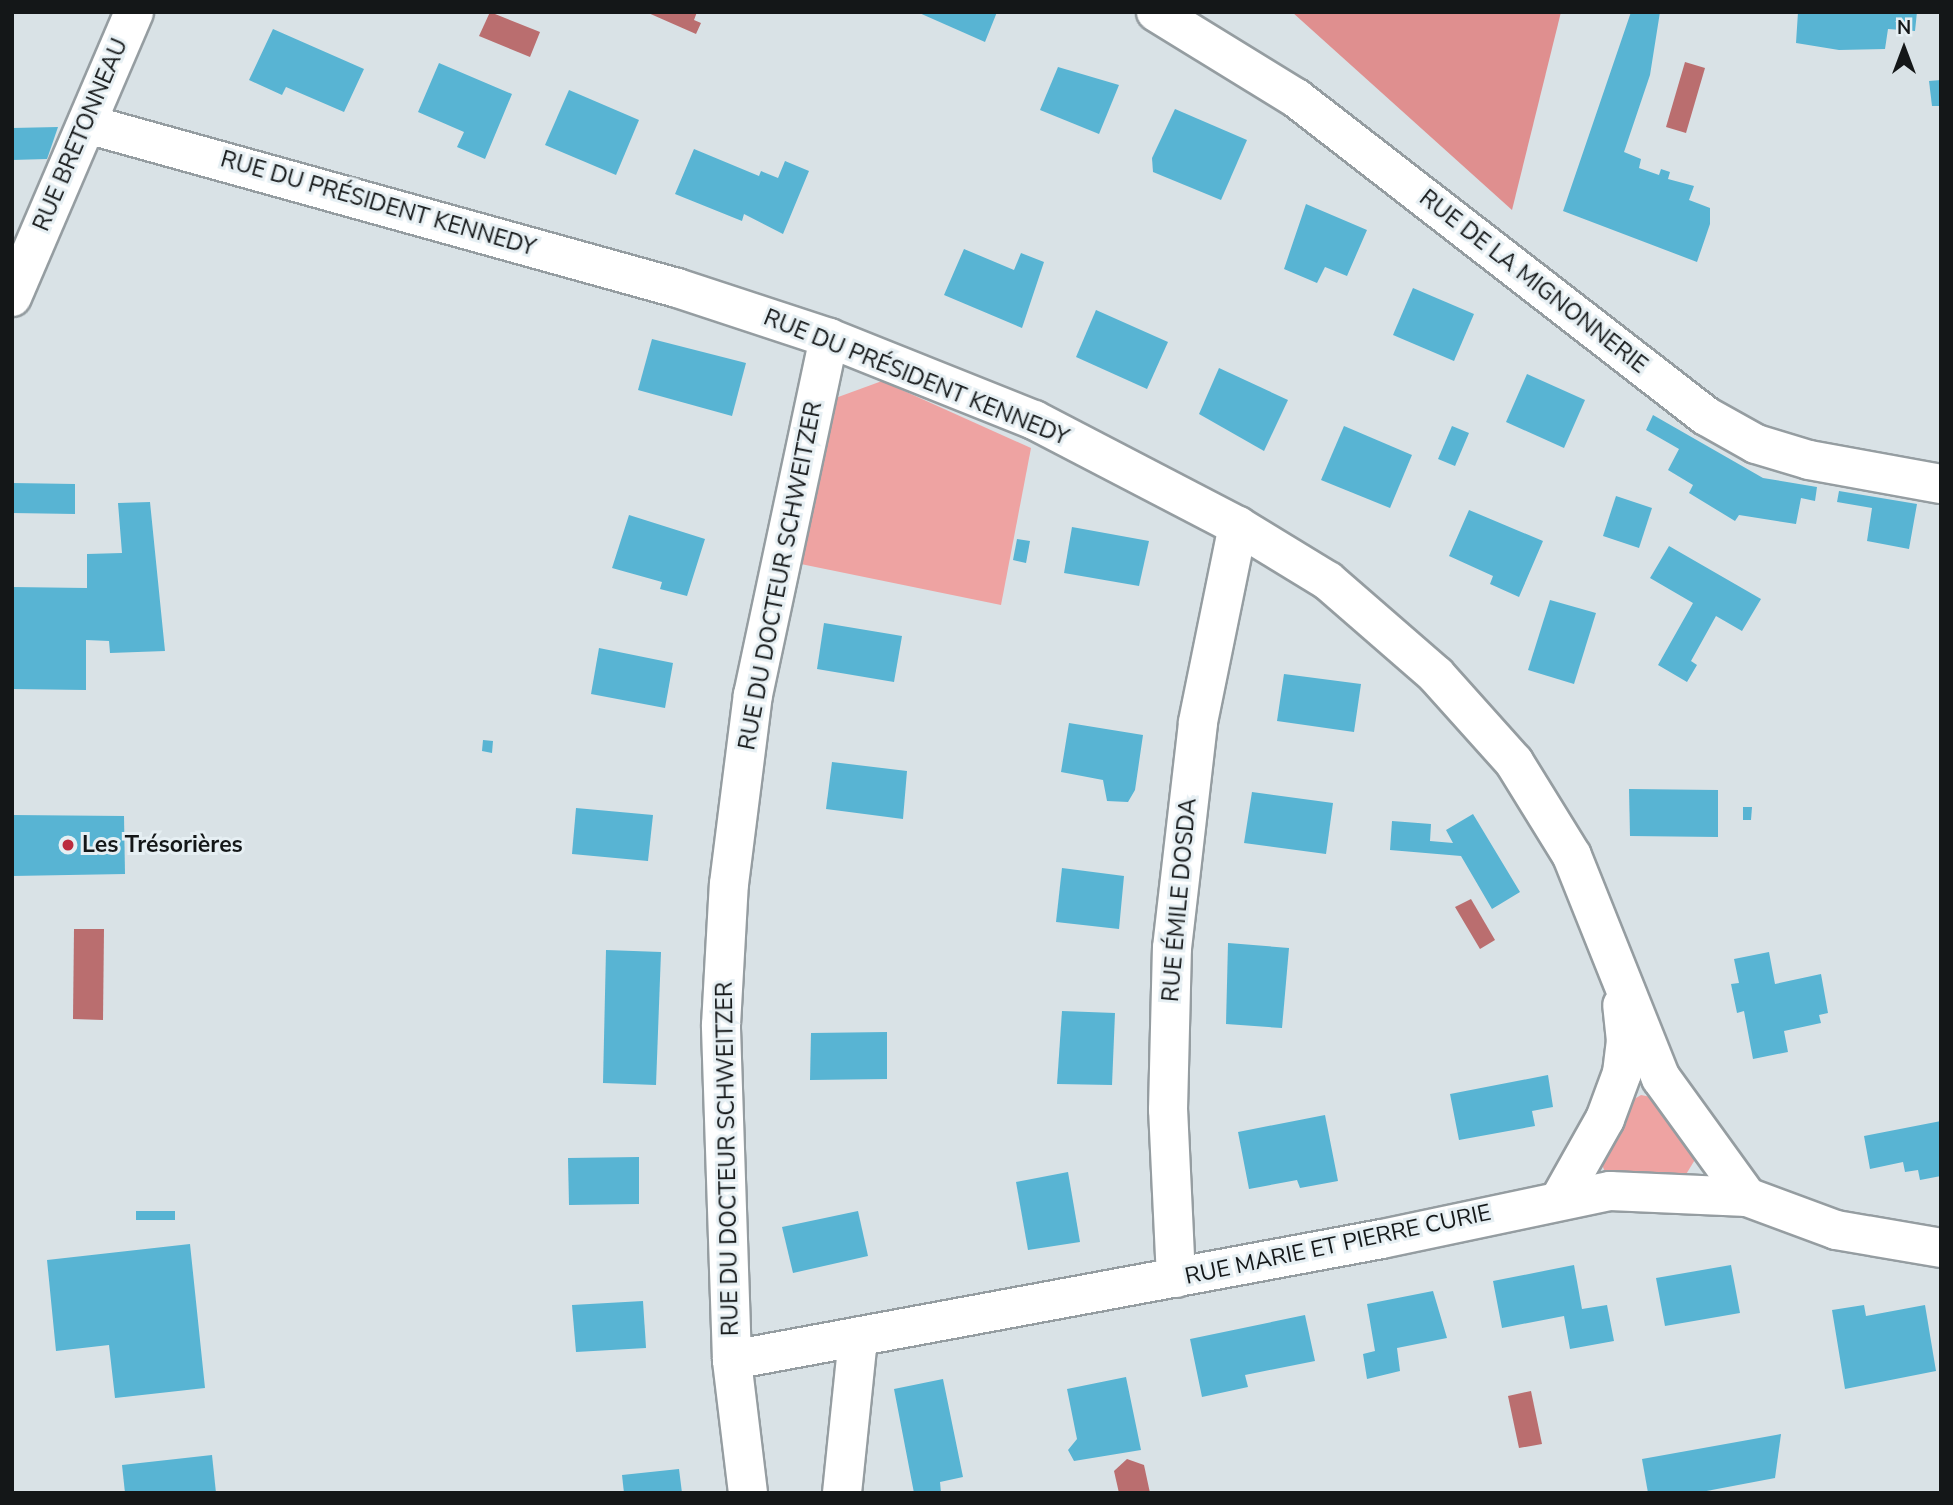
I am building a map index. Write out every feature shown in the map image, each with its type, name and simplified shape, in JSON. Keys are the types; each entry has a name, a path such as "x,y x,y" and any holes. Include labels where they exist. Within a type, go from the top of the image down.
{"street":[{"name":"RUE BRETONNEAU","path":"12,297 134,12"},
{"name":"RUE DE LA MIGNONNERIE","path":"1156,12 1296,97 1706,416 1756,444 1809,460 1941,484"},
{"name":"RUE DU PRÉSIDENT KENNEDY","path":"87,124 677,288 829,338 1034,421 1238,526 1328,581 1382,624 1477,719 1514,762 1572,856 1661,1078 1747,1197"},
{"name":"RUE DU DOCTEUR SCHWEITZER","path":"748,1493 732,1360 721,1026 729,884 753,695 829,338"},
{"name":"RUE ÉMILE DOSDA","path":"1175,1278 1168,1110 1173,934 1198,722 1238,526"},
{"name":"RUE DU PRÉSIDENT KENNEDY","path":"1561,1197 1605,1119 1622,1073 1626,1041 1618,968"},
{"name":"RUE MARIE ET PIERRE CURIE","path":"732,1360 1382,1239 1561,1197 1663,1189 1747,1197 1836,1230 1941,1248"},
{"path":"842,1493 858,1337"}],"shaded area":[{"path":"490,12 540,32 530,57 479,36"},
{"path":"646,12 697,12 694,20 701,23 696,34"},
{"path":"1292,12 1561,12 1512,210"},
{"path":"1685,62 1705,68 1686,133 1666,127"},
{"path":"882,381 1031,448 1001,605 796,563 830,400"},
{"path":"1471,899 1495,940 1480,949 1455,907"},
{"path":"74,929 104,929 103,1020 73,1019"},
{"path":"1641,1095 1651,1097 1696,1158 1685,1176 1605,1172 1601,1162 1631,1101"},
{"path":"1531,1391 1542,1444 1519,1448 1508,1396"},
{"path":"1127,1459 1144,1465 1150,1493 1119,1493 1114,1471"}],"building":[{"path":"917,12 997,12 985,42"},
{"path":"1631,12 1660,12 1650,75 1624,152 1641,159 1639,168 1659,175 1661,169 1670,172 1668,179 1694,186 1689,200 1710,208 1710,224 1697,262 1563,211"},
{"path":"1798,12 1917,12 1915,31 1888,29 1885,49 1839,50 1796,43"},
{"path":"273,29 364,69 344,112 286,87 282,95 249,80"},
{"path":"439,63 512,94 485,159 457,147 464,132 418,112"},
{"path":"1058,67 1119,85 1099,134 1040,110"},
{"path":"1941,80 1941,106 1932,106 1929,81"},
{"path":"569,90 639,120 616,175 545,145"},
{"path":"1175,109 1247,140 1221,200 1153,172 1152,158"},
{"path":"58,127 47,159 12,160 12,128"},
{"path":"694,149 759,176 761,171 778,178 785,161 809,171 783,234 744,214 742,221 675,194"},
{"path":"1306,204 1367,230 1347,276 1325,267 1317,283 1284,269"},
{"path":"964,249 1014,270 1021,253 1044,262 1022,328 944,295"},
{"path":"1413,288 1474,314 1454,361 1393,335"},
{"path":"1096,310 1168,342 1147,389 1076,357"},
{"path":"652,339 746,363 732,416 638,390"},
{"path":"1219,368 1288,400 1264,451 1199,414"},
{"path":"1527,374 1585,400 1564,448 1506,422"},
{"path":"1653,415 1763,478 1817,487 1815,501 1801,498 1796,524 1739,515 1735,521 1689,493 1693,485 1668,470 1679,449 1646,430"},
{"path":"1344,426 1412,455 1390,508 1321,480"},
{"path":"1452,426 1469,433 1455,466 1438,459"},
{"path":"12,483 75,484 75,514 12,513"},
{"path":"1839,491 1917,504 1909,549 1867,541 1872,508 1837,502"},
{"path":"1616,496 1652,508 1639,548 1603,536"},
{"path":"150,502 165,651 110,653 109,641 86,640 86,690 12,689 12,587 87,588 87,554 122,553 118,503"},
{"path":"1469,510 1543,541 1519,597 1490,584 1493,576 1449,556"},
{"path":"629,515 705,539 687,596 660,589 662,582 612,568"},
{"path":"1072,527 1149,541 1139,586 1064,573"},
{"path":"1017,539 1030,541 1026,563 1013,560"},
{"path":"1669,546 1761,599 1742,631 1716,616 1691,661 1697,665 1687,682 1658,665 1693,603 1650,578"},
{"path":"1550,600 1596,613 1574,684 1528,670"},
{"path":"824,623 902,636 894,682 817,669"},
{"path":"599,648 673,663 665,708 591,694"},
{"path":"1284,674 1361,684 1354,732 1277,721"},
{"path":"1069,723 1143,735 1135,790 1128,802 1107,801 1103,780 1061,772"},
{"path":"483,740 493,741 492,753 482,751"},
{"path":"832,762 907,771 903,819 826,809"},
{"path":"1629,789 1718,790 1718,837 1630,836"},
{"path":"1252,792 1333,803 1326,854 1244,843"},
{"path":"1743,807 1752,807 1751,820 1743,820"},
{"path":"576,808 653,815 648,861 572,854"},
{"path":"1473,814 1520,892 1492,909 1461,856 1390,850 1392,821 1431,824 1430,841 1453,843 1446,830"},
{"name":"Les Trésorières","path":"12,815 124,816 125,874 12,876"},
{"path":"1062,868 1124,876 1119,929 1056,922"},
{"path":"1228,943 1289,948 1282,1028 1226,1024"},
{"path":"606,950 661,952 656,1085 603,1083"},
{"path":"1769,952 1775,984 1821,974 1828,1013 1819,1015 1821,1023 1784,1031 1788,1052 1753,1059 1744,1011 1737,1013 1731,984 1739,983 1734,959"},
{"path":"1062,1011 1115,1013 1112,1085 1057,1084"},
{"path":"887,1032 887,1079 810,1080 811,1033"},
{"path":"1548,1075 1553,1107 1532,1111 1535,1126 1459,1140 1450,1094"},
{"path":"1325,1115 1338,1181 1300,1188 1297,1180 1249,1189 1238,1132"},
{"path":"1941,1121 1941,1176 1920,1180 1918,1170 1905,1172 1903,1162 1870,1169 1864,1136"},
{"path":"639,1157 639,1204 569,1205 568,1158"},
{"path":"1068,1172 1080,1242 1028,1250 1016,1182"},
{"path":"136,1211 175,1211 175,1220 136,1220"},
{"path":"858,1211 868,1256 793,1273 782,1227"},
{"path":"190,1244 205,1388 115,1398 109,1345 56,1351 47,1260"},
{"path":"1574,1265 1582,1309 1607,1305 1614,1341 1570,1349 1564,1316 1502,1328 1493,1281"},
{"path":"1731,1265 1740,1313 1665,1326 1656,1278"},
{"path":"1433,1291 1447,1338 1397,1348 1400,1371 1367,1379 1363,1354 1375,1351 1367,1304"},
{"path":"643,1301 646,1348 576,1352 572,1305"},
{"path":"1864,1305 1866,1316 1925,1305 1936,1371 1845,1389 1832,1310"},
{"path":"1305,1315 1315,1361 1245,1375 1248,1387 1202,1397 1190,1339"},
{"path":"1126,1377 1141,1450 1074,1461 1068,1450 1077,1439 1067,1389"},
{"path":"943,1379 963,1477 940,1482 941,1493 914,1493 894,1389"},
{"path":"1781,1434 1775,1478 1696,1493 1648,1493 1642,1459"},
{"path":"212,1455 216,1493 125,1493 122,1465"},
{"path":"679,1469 682,1493 624,1493 622,1475"}],"place":[{"name":"Les Trésorières","path":"68,845"}]}
